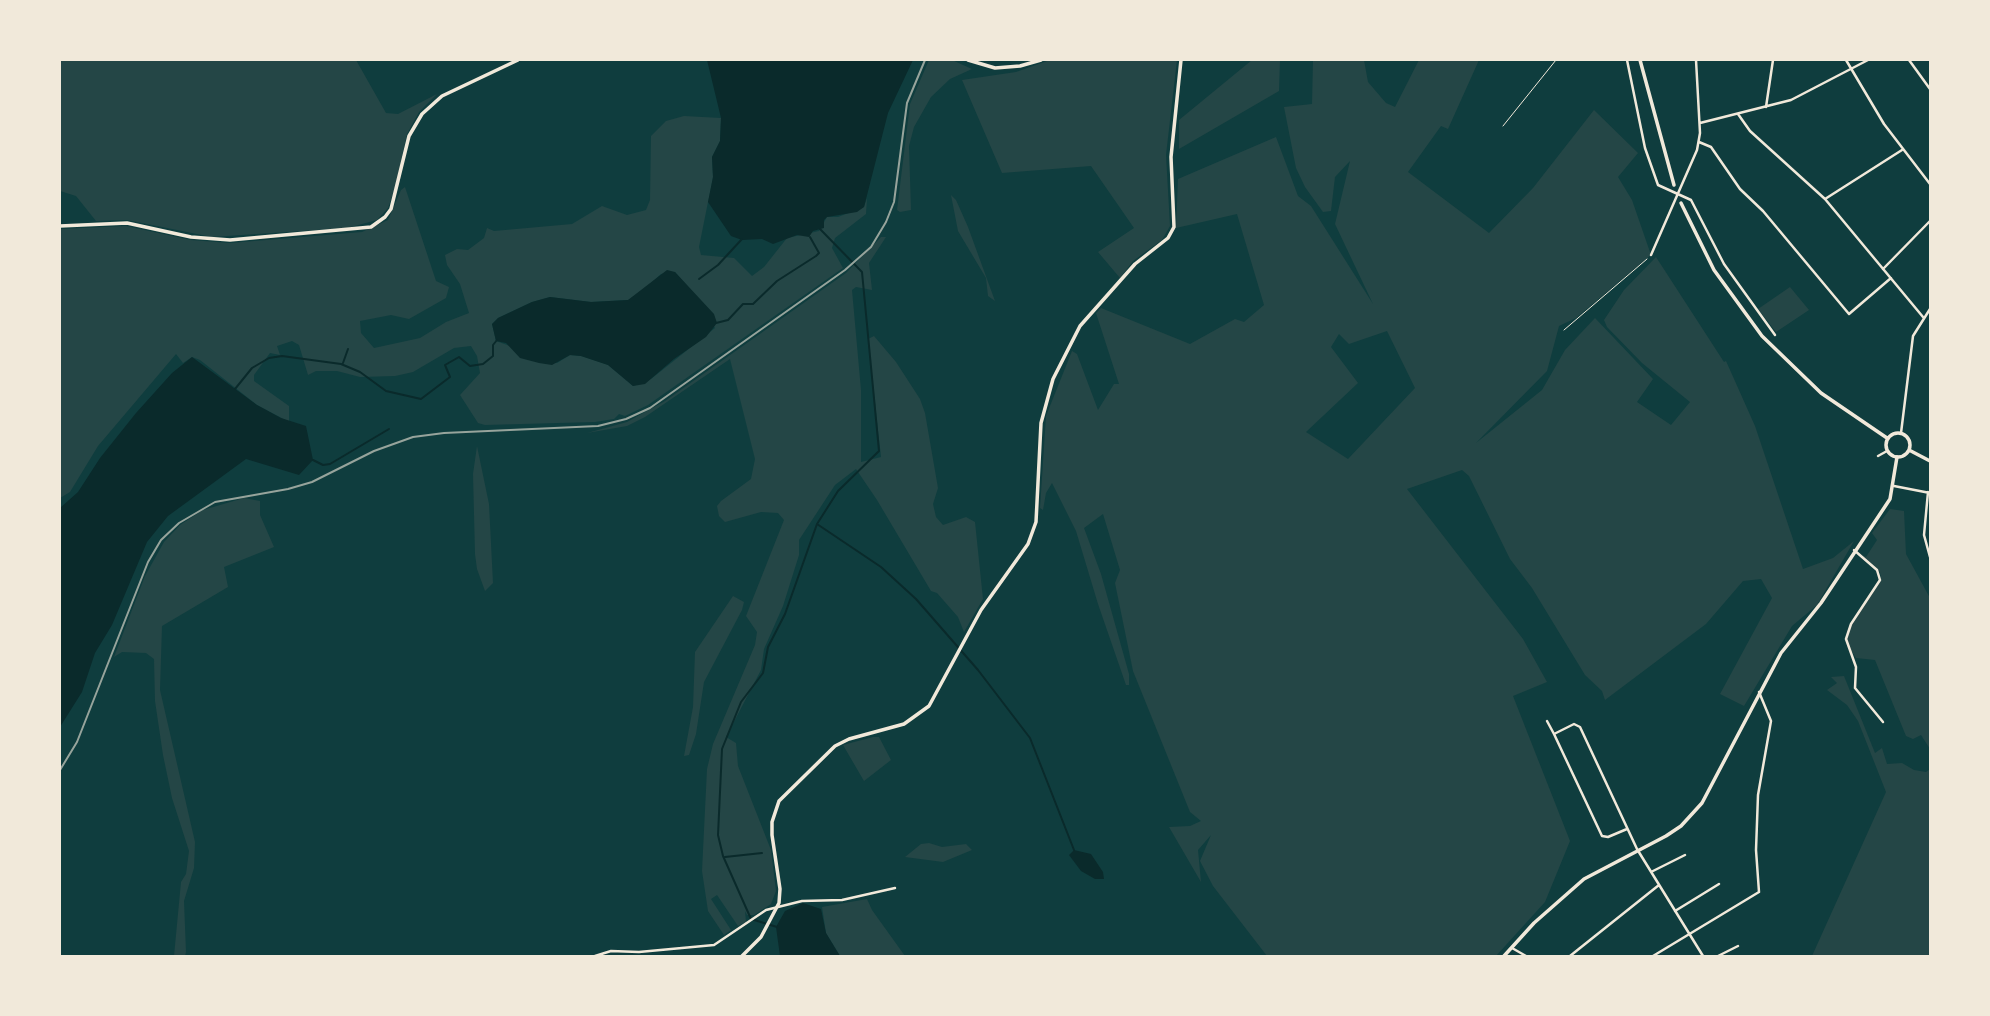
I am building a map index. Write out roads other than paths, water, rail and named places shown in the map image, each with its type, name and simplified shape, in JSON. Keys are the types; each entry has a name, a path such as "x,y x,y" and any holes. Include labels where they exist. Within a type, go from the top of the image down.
{"street":[{"path":"60,226 127,223 191,237 230,240 371,227 385,218 391,209 409,136 422,114 442,96 518,60"},
{"path":"968,60 995,68 1020,66 1041,60"},
{"path":"742,957 761,937 778,907 780,889 772,822 779,801 835,746 849,739 904,724 929,706 981,610 1028,544 1036,522 1041,424 1053,379 1080,326 1135,264 1168,239 1174,227 1171,157 1181,60"},
{"path":"1627,60 1654,177 1660,188 1691,200 1724,264 1775,335"},
{"path":"1640,60 1674,185"},
{"path":"1651,255 1699,142 1696,60"},
{"path":"1766,107 1773,60"},
{"path":"1846,60 1902,150 1930,184"},
{"path":"1700,123 1795,98 1868,60"},
{"path":"1909,60 1930,89"},
{"path":"1738,114 1750,131 1825,199 1923,317"},
{"path":"1699,142 1711,147 1740,189 1763,211 1849,313 1891,278"},
{"path":"1825,199 1902,150"},
{"path":"1681,203 1714,270 1762,335 1821,393 1887,438"},
{"path":"1883,269 1930,221"},
{"path":"1901,433 1910,351 1923,317 1930,309"},
{"path":"1887,438 1893,433 1901,433 1909,440 1909,450"},
{"path":"1887,438 1887,451"},
{"path":"1504,957 1567,891 1637,849 1666,836 1690,816 1712,788 1759,692 1782,653 1815,612 1887,504 1894,486 1898,457 1909,450"},
{"path":"1909,450 1930,461"},
{"path":"1878,456 1887,451"},
{"path":"1887,451 1898,457"},
{"path":"1894,486 1929,492 1924,535 1930,557"},
{"path":"1854,550 1877,570 1880,580 1851,624 1846,639 1856,667 1855,688 1883,722"},
{"path":"1653,957 1759,892 1756,850 1758,795 1771,721 1759,692"},
{"path":"1547,721 1602,836 1608,837 1627,829"},
{"path":"1554,734 1574,724 1580,727 1637,849 1703,957"},
{"path":"1651,872 1685,855"},
{"path":"1675,911 1719,884"},
{"path":"1570,957 1659,885"},
{"path":"595,957 611,951 639,952 714,945 766,910 802,901 842,900 895,888"},
{"path":"1719,956 1738,946"},
{"path":"1512,948 1526,957"}],"waterway":[{"path":"777,927 751,919 723,856 718,835 722,749 741,702 763,673 768,647 785,614 817,524 838,491 879,451 862,272 820,229"},
{"path":"716,323 728,320 743,304 753,304 777,281 816,256 819,253 810,237"},
{"path":"699,279 718,265 742,239"},
{"path":"235,389 252,368 269,358 282,356 341,364 360,372 386,391 421,399 450,377 445,365 459,357 470,366 483,364 493,356 493,345 497,340"},
{"path":"343,363 348,349"},
{"path":"313,460 323,465 330,464 389,429"},
{"path":"817,524 881,567 916,599 978,670 1030,738 1074,850"},
{"path":"725,857 762,853"}],"railway":[{"path":"60,770 77,742 148,562 161,540 179,523 215,502 312,482 374,451 413,437 444,433 598,426 626,419 650,408 845,270 871,247 894,202 907,103 925,60"}]}
